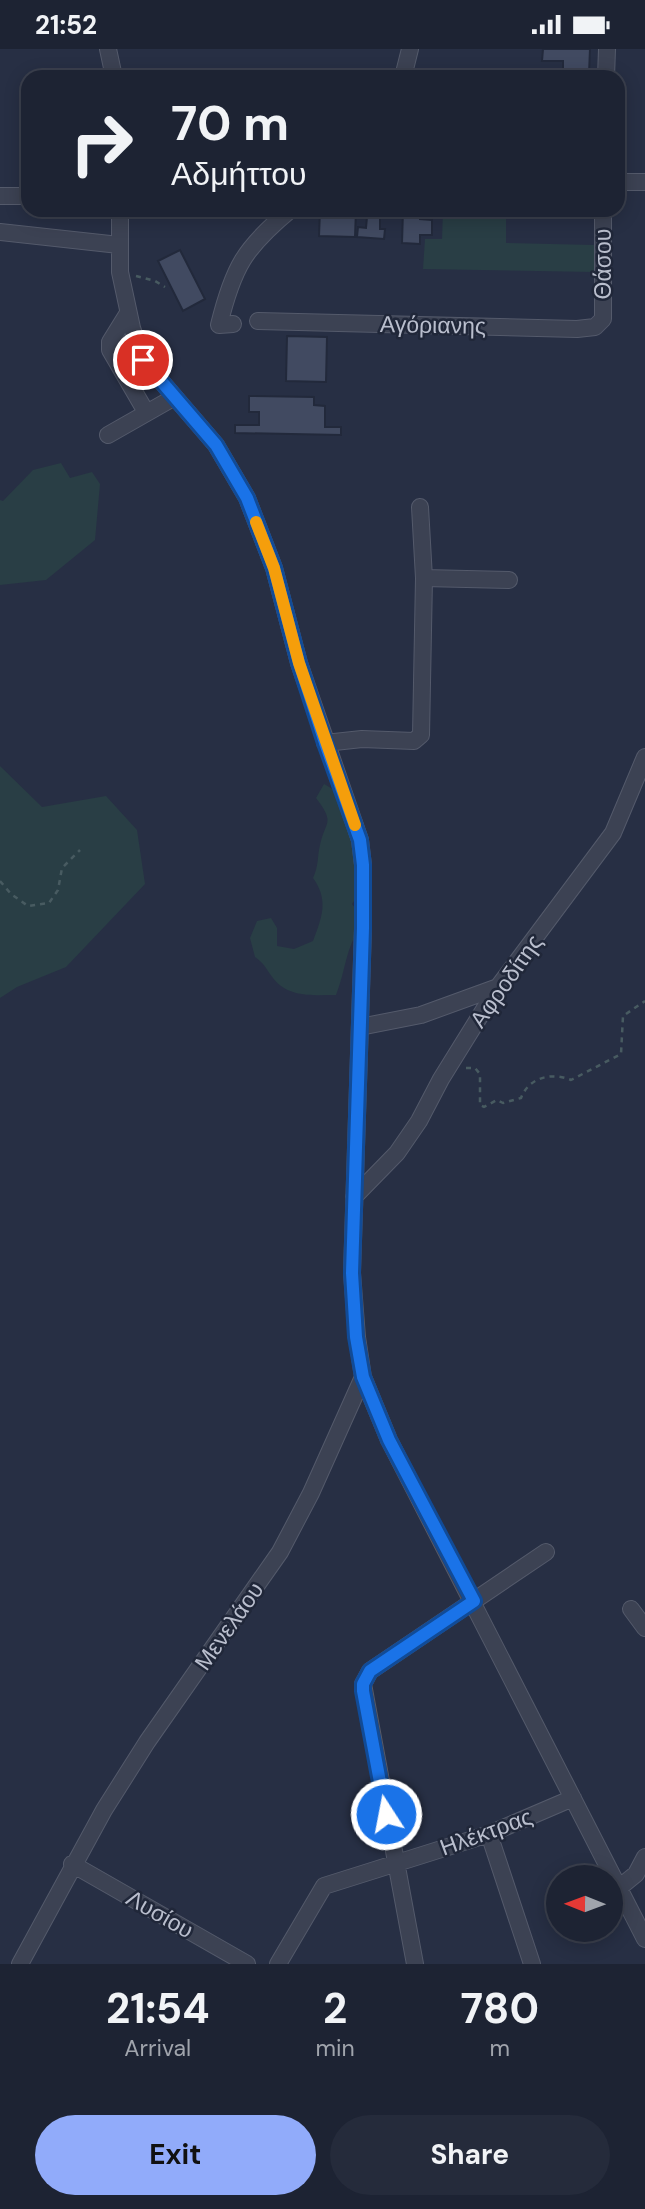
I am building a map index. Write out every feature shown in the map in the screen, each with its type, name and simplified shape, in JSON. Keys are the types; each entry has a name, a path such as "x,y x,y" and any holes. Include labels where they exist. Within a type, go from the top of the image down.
{"street":[{"path":"108,49 112,70"},
{"path":"405,70 410,49"},
{"path":"606,70 607,49"},
{"path":"625,182 645,182"},
{"path":"0,196 21,196"},
{"path":"120,217 120,272 128,313 143,360 216,445 247,498 274,568 299,663 349,805 362,852 353,1286 363,1377 389,1440 608,1865"},
{"path":"233,324 219,325 229,283 243,257 283,217"},
{"name":"Θάσου","path":"603,217 603,319"},
{"path":"0,232 119,246"},
{"path":"128,313 110,342 110,350 146,411"},
{"name":"Αγόριανης","path":"258,321 577,329 595,327 603,319"},
{"path":"108,435 173,398"},
{"path":"325,743 362,739 414,741 421,735 424,578 420,507"},
{"path":"424,578 509,580"},
{"name":"Αφροδίτης","path":"354,1197 397,1153 419,1121 441,1079 498,987 613,833 644,762"},
{"path":"360,1027 421,1016 498,987"},
{"name":"Μενελάου","path":"20,1964 72,1864 147,1742 279,1552 311,1493 363,1377"},
{"path":"415,1964 363,1684 370,1671 546,1552"},
{"path":"631,1609 645,1628"},
{"name":"Ηλέκτρας","path":"278,1964 324,1886 489,1833 573,1798"},
{"path":"489,1833 532,1964"},
{"path":"623,1885 636,1874 645,1857"},
{"name":"Λυσίου","path":"72,1864 247,1964"},
{"path":"623,1893 645,1939"}],"path":[{"path":"120,272 155,281 164,288"},
{"path":"0,881 11,894 28,906 49,903 58,890 62,868 80,850"},
{"path":"458,1074 466,1068 475,1068 480,1074 480,1105 484,1107 497,1100 503,1103 522,1098 525,1088 541,1078 557,1074 571,1080 621,1054 623,1016 645,1001"}],"shaded area":[{"path":"443,217 506,217 506,243 594,245 594,272 423,269 425,239 442,239"},
{"path":"61,463 70,478 92,472 100,484 95,540 46,580 0,585 0,500 3,501 33,470"},
{"path":"0,766 42,807 106,796 137,830 145,884 66,967 17,987 0,998"},
{"path":"324,784 338,793 347,811 359,894 352,904 361,926 349,951 336,995 310,995 293,992 279,984 255,957 250,938 257,921 271,918 277,928 277,946 294,949 313,941 319,924 322,901 313,878 327,822 326,813 316,798"}],"building":[{"path":"543,49 590,49 589,70 563,70 563,61 542,61"},
{"path":"320,217 356,217 355,237 319,236"},
{"path":"367,217 380,218 380,229 385,229 384,239 357,237 358,227 366,228"},
{"path":"403,217 432,220 432,235 420,235 420,244 402,243"},
{"path":"180,250 205,299 183,311 158,261"},
{"path":"287,336 327,337 326,382 286,381"},
{"path":"249,396 314,397 314,405 325,406 325,427 341,427 341,435 235,433 235,425 259,425 259,412 249,412"}],"slow traffic":[{"path":"256,522 274,568 299,663 325,743 355,825"}],"route":[{"path":"143,360 216,445 247,498 274,568 299,663 360,840 363,865 363,928 352,1273 356,1337 363,1377 389,1440 474,1601 365,1677 363,1691 386,1814"}]}
